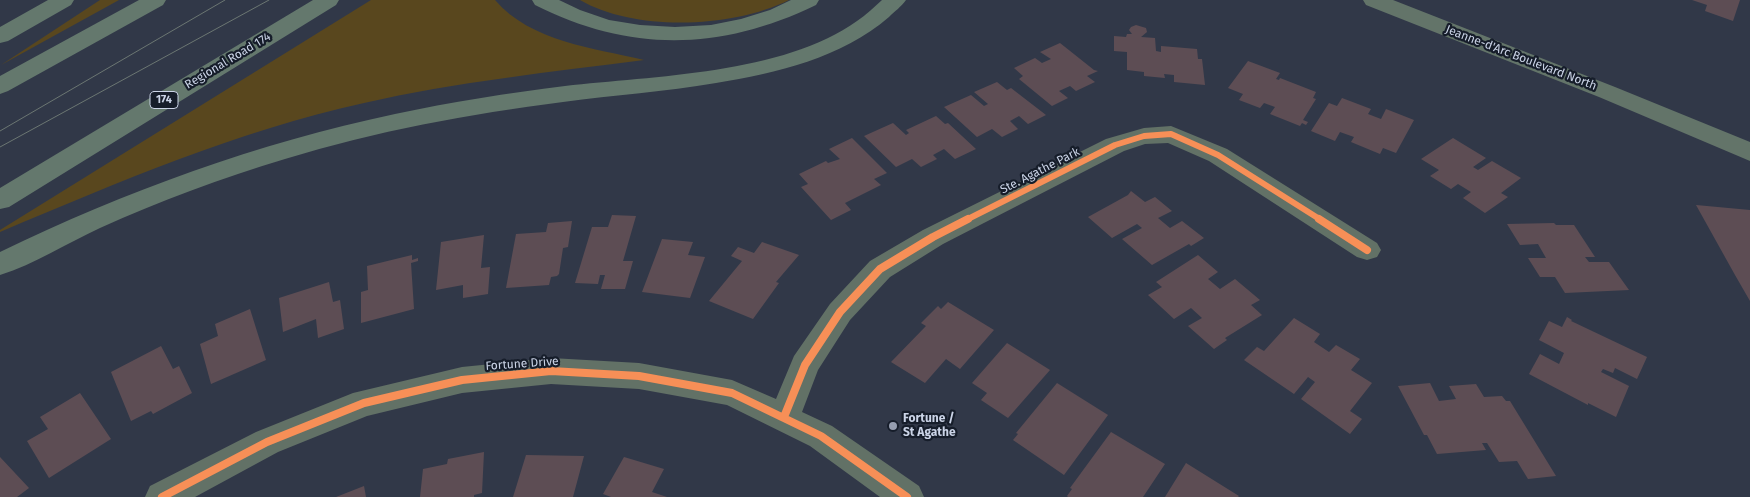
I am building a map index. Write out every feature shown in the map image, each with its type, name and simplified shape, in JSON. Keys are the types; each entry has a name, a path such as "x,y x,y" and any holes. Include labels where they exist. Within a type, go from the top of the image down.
{"highway":[{"path":"0,36 63,0"},
{"path":"0,86 155,0"},
{"name":"Regional Road 174","path":"0,200 328,0"},
{"path":"543,0 563,12 591,22 634,32 682,34 727,29 767,18 808,0"},
{"path":"0,264 69,230 151,194 223,168 373,127 449,111 564,94 693,79 789,60 836,44 863,29 885,12 895,0"}],"main road":[{"name":"Jeanne-d'Arc Boulevard North","path":"1374,0 1669,117 1750,152"},
{"name":"Jeanne-d'Arc Boulevard North","path":"1669,117 1750,141"}],"street":[{"name":"Ste. Agathe Park","path":"784,417 805,365 840,312 880,269 933,237 1115,145 1144,136 1171,134 1218,155 1367,250"},
{"name":"Fortune Drive","path":"162,497 267,442 364,403 462,380 551,371 638,376 732,393 821,436 907,497"}],"shaded area":[{"path":"100,0 119,0 1,65"},
{"path":"371,0 495,0 526,25 545,34 584,47 644,60 433,89 317,115 270,128 179,159 0,232 0,230"},
{"path":"580,0 789,0 740,16 713,21 684,22 628,17 602,10"}],"building":[{"path":"1692,0 1740,0 1733,21 1705,11 1707,5"},
{"path":"1136,25 1146,28 1147,32 1141,37 1155,38 1156,51 1161,52 1161,46 1197,49 1198,59 1202,59 1205,85 1174,82 1174,75 1164,74 1165,78 1144,76 1144,72 1127,70 1127,52 1114,51 1114,36 1126,37 1127,34 1132,34 1129,30"},
{"path":"1060,43 1094,70 1098,71 1087,76 1095,82 1076,91 1070,86 1059,91 1068,98 1052,106 1019,79 1023,76 1014,68 1035,58 1042,63 1051,59 1040,52"},
{"path":"1248,61 1280,73 1276,79 1279,80 1280,78 1316,92 1313,98 1316,99 1303,120 1308,122 1306,125 1302,123 1300,126 1270,114 1275,107 1264,103 1260,108 1239,100 1243,94 1228,88"},
{"path":"997,82 1007,90 1011,88 1046,115 1028,124 1019,116 1010,121 1018,129 1002,137 992,129 977,137 944,107 971,95 984,106 988,104 974,92"},
{"path":"1342,98 1371,109 1368,114 1381,119 1386,109 1414,120 1396,153 1383,148 1380,154 1351,142 1354,137 1340,132 1335,141 1311,131 1329,103 1337,106"},
{"path":"936,116 945,124 948,123 976,149 955,159 944,149 933,155 937,159 921,167 912,159 896,167 864,136 893,123 906,135 909,133 906,130"},
{"path":"852,138 887,173 874,179 881,185 845,203 851,210 831,220 801,187 808,184 799,174 826,161 828,163 840,159 829,149"},
{"path":"1453,138 1486,158 1473,167 1478,170 1492,161 1521,178 1501,193 1508,197 1485,213 1463,198 1471,192 1458,184 1451,189 1430,176 1439,170 1421,159"},
{"path":"1131,191 1145,202 1155,197 1172,211 1158,218 1170,228 1182,221 1204,238 1191,246 1189,244 1152,265 1122,239 1142,228 1137,224 1112,238 1088,217 1128,195"},
{"path":"1696,205 1750,210 1750,301 1735,275"},
{"path":"612,215 636,216 623,261 633,261 625,289 601,289 605,275 600,275 598,284 575,283 592,227 608,227"},
{"path":"572,221 568,247 563,248 559,274 551,277 549,285 506,288 516,234 546,232 548,223"},
{"path":"1554,223 1556,225 1574,225 1595,257 1585,257 1589,262 1609,262 1629,290 1565,293 1555,277 1540,277 1528,258 1546,258 1538,244 1520,245 1507,224"},
{"path":"484,235 481,268 490,267 488,294 463,298 463,285 436,290 441,242"},
{"path":"662,239 693,242 688,255 705,257 690,298 642,292"},
{"path":"762,242 799,255 776,282 779,283 753,319 709,301 742,261 731,256 738,247 754,253"},
{"path":"412,255 412,260 418,258 418,261 411,263 414,309 361,323 361,292 368,290 367,266"},
{"path":"1198,255 1218,272 1208,279 1220,289 1235,279 1260,300 1251,305 1262,315 1225,338 1227,340 1214,349 1188,326 1202,318 1191,308 1174,319 1148,295 1162,287 1156,282"},
{"path":"329,282 333,302 340,300 344,329 318,338 316,319 283,332 279,298"},
{"path":"948,302 994,330 960,369 946,359 925,383 891,362 926,326 921,323 938,306 941,309"},
{"path":"250,309 266,360 211,384 200,344 218,336 215,324"},
{"path":"1567,317 1571,321 1647,357 1637,379 1615,368 1613,373 1603,369 1601,372 1629,386 1616,417 1588,403 1588,405 1529,374 1540,354 1559,364 1564,353 1539,340 1549,321 1562,327"},
{"path":"1294,318 1320,334 1314,342 1329,352 1336,345 1360,359 1351,370 1372,383 1350,411 1362,419 1350,434 1301,399 1315,382 1308,377 1294,394 1244,360 1257,347 1264,351"},
{"path":"1007,343 1050,370 1008,418 981,400 987,393 972,383"},
{"path":"161,346 173,369 179,366 192,393 153,414 151,411 131,421 111,372"},
{"path":"1057,383 1108,415 1064,475 1013,440 1018,434 1016,433"},
{"path":"1430,383 1439,401 1456,399 1449,386 1476,384 1484,397 1502,396 1506,401 1510,401 1556,476 1528,479 1517,461 1499,462 1487,443 1482,443 1486,450 1437,454 1427,435 1424,435 1398,386"},
{"path":"80,393 111,439 49,478 27,441 48,429 40,417"},
{"path":"1111,432 1165,464 1143,497 1068,497 1072,489 1070,488"},
{"path":"484,452 482,493 474,495 474,497 420,497 423,469 447,464 448,459"},
{"path":"526,455 584,456 573,497 513,497"},
{"path":"0,457 29,488 17,497 0,497"},
{"path":"624,457 664,469 652,492 667,497 611,497 603,494"},
{"path":"1186,463 1239,496 1165,497"},
{"path":"364,486 366,497 336,497"}],"tram line":[{"path":"0,131 225,0"},
{"path":"0,147 269,0"}],"cycle path":[{"path":"784,417 805,365 840,312 880,269 933,237 1115,145 1144,136 1171,134 1218,155 1367,250"},
{"path":"162,497 267,442 364,403 462,380 551,371 639,376 732,393 821,436 907,497"}],"place":[{"name":"Fortune / St Agathe","path":"893,426"}]}
